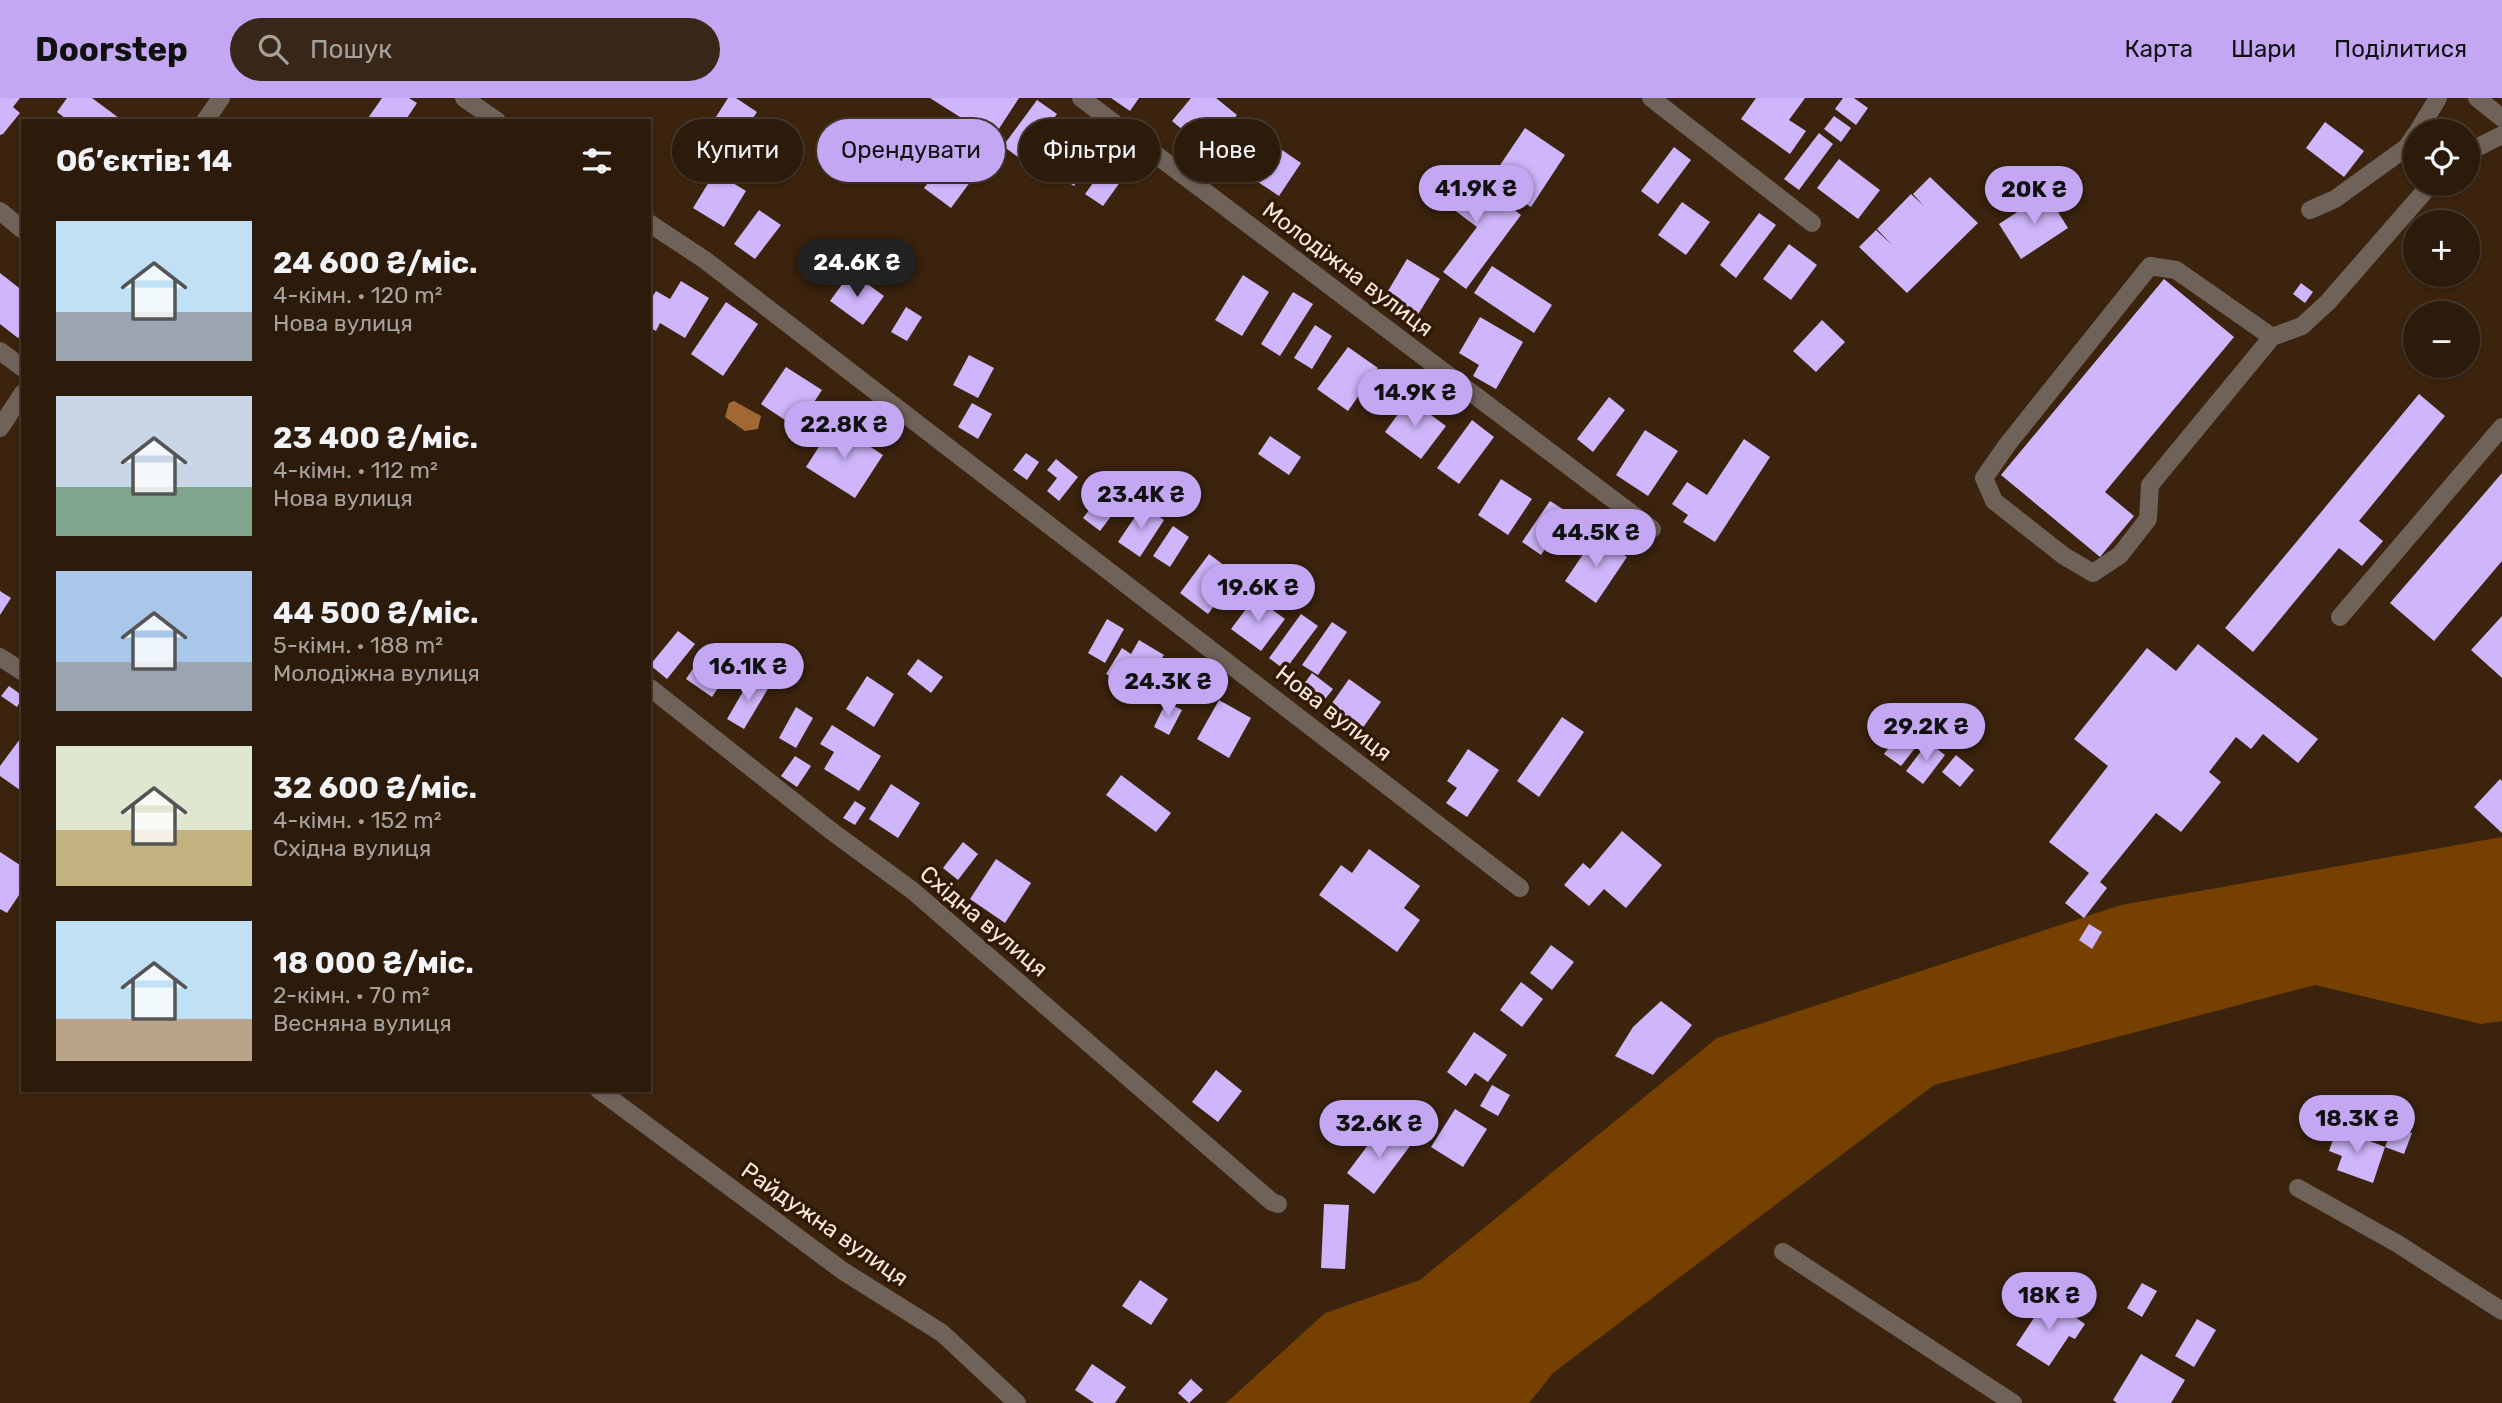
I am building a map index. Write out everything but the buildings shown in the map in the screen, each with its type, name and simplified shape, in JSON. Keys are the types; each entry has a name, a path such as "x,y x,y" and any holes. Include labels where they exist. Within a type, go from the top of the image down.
{"street":[{"path":"206,119 221,98"},
{"path":"464,98 494,119"},
{"name":"Молодіжна вулиця","path":"1081,98 1652,529"},
{"path":"1651,98 1812,223"},
{"path":"2426,119 2438,98"},
{"path":"2477,98 2502,118"},
{"path":"2480,135 2502,133"},
{"path":"2480,145 2502,133"},
{"path":"2310,210 2335,199 2403,147"},
{"path":"2272,337 2176,270 2150,266 2007,445 1984,478 1994,501 2064,556 2093,573 2120,555 2148,519 2150,485 2272,337 2302,326 2328,302 2421,196"},
{"path":"0,211 21,228"},
{"name":"Нова вулиця","path":"651,224 716,268 1520,888"},
{"path":"0,351 21,367"},
{"path":"0,428 21,396"},
{"path":"2340,617 2502,427"},
{"path":"0,657 21,671"},
{"name":"Східна вулиця","path":"651,689 912,891 1272,1202 1278,1204"},
{"name":"Райдужна вулиця","path":"602,1092 843,1271 942,1333 1017,1403"},
{"path":"2298,1188 2398,1244 2502,1311"},
{"path":"1783,1252 2013,1403"}],"shaded area":[{"path":"734,401 761,416 758,429 745,431 725,417 729,403"},
{"path":"2502,837 2502,1021 2481,1024 2315,985 1934,1085 1553,1373 1529,1403 1226,1403 1325,1313 1420,1280 1717,1038 2121,905"}]}
